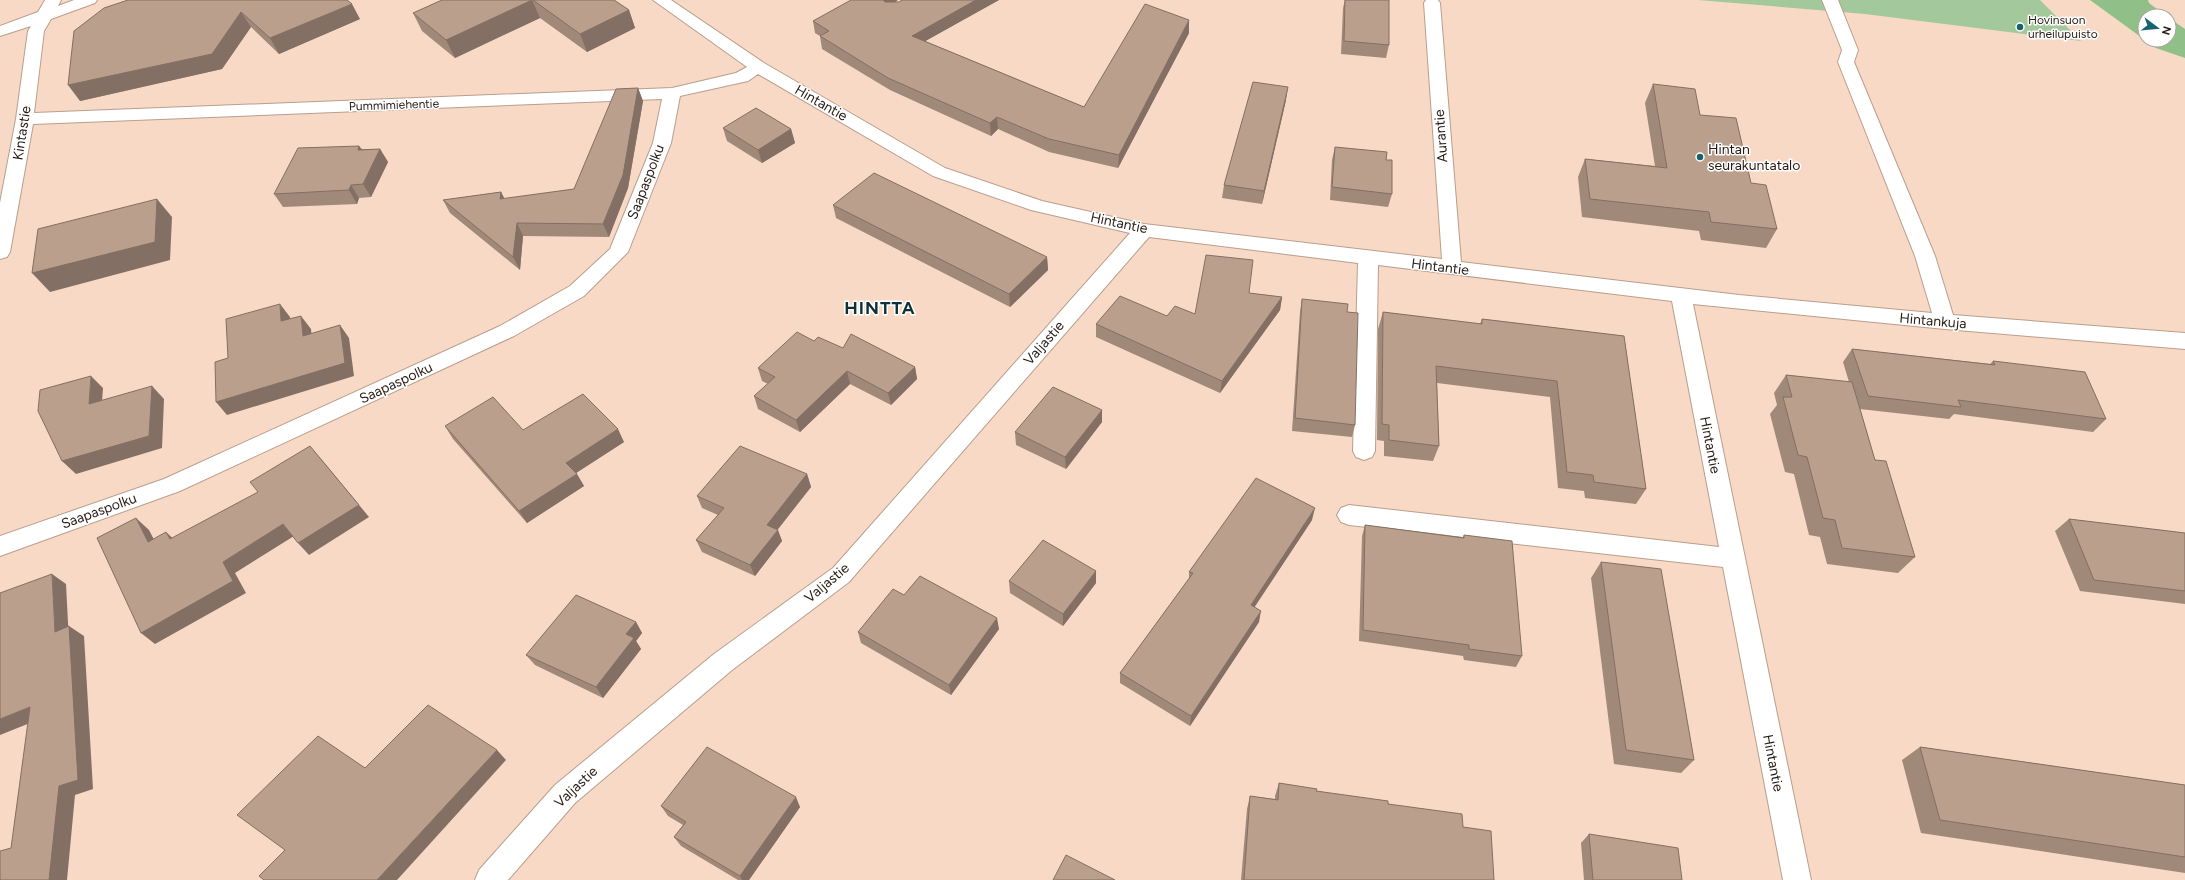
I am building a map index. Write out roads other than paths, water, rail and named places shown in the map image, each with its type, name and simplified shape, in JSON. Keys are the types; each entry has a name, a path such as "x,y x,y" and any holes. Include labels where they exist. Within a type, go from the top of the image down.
{"street":[{"path":"0,31 49,8 89,0"},
{"name":"Hintantie","path":"661,0 758,67 939,172 1038,206 1144,230 1368,258 1681,294 1732,558 1797,880"},
{"path":"1830,0 1850,50 1846,62 1925,256 1945,322"},
{"name":"Aurantie","path":"1432,3 1452,268"},
{"name":"Kintastie","path":"0,252 25,119 36,31 49,8"},
{"name":"Pummimiehentie","path":"25,119 672,93 742,76 758,67"},
{"name":"Saapaspolku","path":"0,546 172,485 507,331 577,291 618,252 662,143 672,93"},
{"name":"Valjastie","path":"489,880 565,794 723,662 841,575 1144,230"},
{"path":"1364,451 1368,258"},
{"name":"Hintankuja","path":"1681,294 1945,322 2185,341"},
{"path":"1349,515 1732,558"}],"place":[{"name":"Hovinsuon urheilupuisto","path":"2020,27"},
{"name":"Hintan seurakuntatalo","path":"1700,157"}],"district":[{"name":"HINTTA","path":"880,308"}]}
